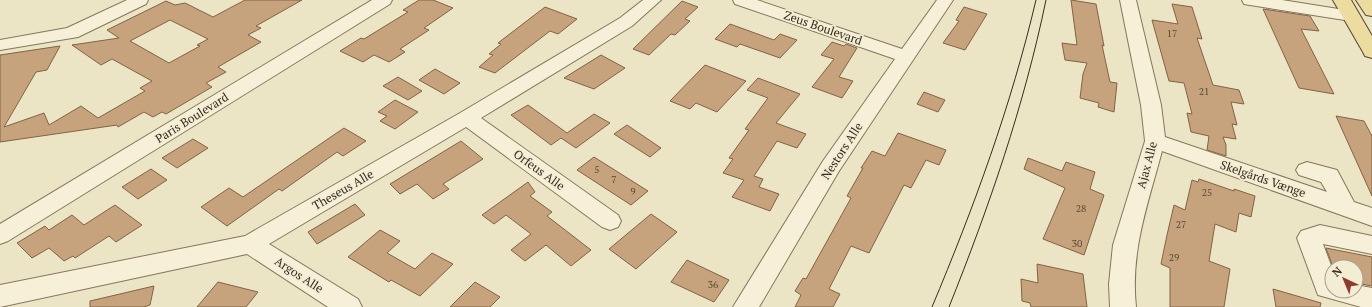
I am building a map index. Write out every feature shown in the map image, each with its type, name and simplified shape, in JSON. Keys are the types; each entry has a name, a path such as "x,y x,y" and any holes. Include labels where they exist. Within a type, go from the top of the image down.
{"main road":[{"path":"1342,0 1372,52"},
{"path":"1365,0 1372,11"}],"street":[{"path":"0,46 72,33 140,0"},
{"name":"Theseus Alle","path":"0,296 250,244 467,118 626,22 653,0"},
{"name":"Zeus Boulevard","path":"741,0 905,56"},
{"name":"Nestors Alle","path":"746,307 831,166 905,56 945,0"},
{"name":"Ajax Alle","path":"1123,307 1121,284 1124,245 1155,141 1151,105 1128,0"},
{"path":"1250,0 1351,16"},
{"name":"Paris Boulevard","path":"0,235 371,2"},
{"name":"Orfeus Alle","path":"467,118 610,222"},
{"name":"Skelgårds Vænge","path":"1155,141 1372,218"},
{"path":"1308,170 1329,176 1346,208"},
{"path":"1324,279 1310,238 1320,234 1372,245"},
{"name":"Argos Alle","path":"250,244 348,307"}],"building":[{"path":"245,0 302,0 256,26 261,28 248,35 261,42 218,67 226,72 206,83 212,87 166,114 162,112 153,117 144,112 118,127 117,125 0,142 0,55 60,46 47,70 36,72 4,127 44,113 49,125 81,106 98,118 145,91 140,88 152,81 112,59 101,65 72,45 119,38 107,30 166,1 175,5 185,3 213,17","holes":["170,20 208,39 197,45 200,46 169,63 130,41"]},
{"path":"419,0 433,0 453,8 424,28 429,30 400,49 405,52 389,62 374,55 363,62 340,51 361,38 364,39 408,12 403,10"},
{"path":"1071,0 1096,4 1104,46 1102,45 1110,82 1117,83 1114,112 1098,107 1099,103 1080,98 1083,74 1087,63 1065,60 1062,43 1077,45"},
{"path":"682,1 698,7 685,19 690,21 675,35 671,34 649,55 633,49"},
{"path":"1172,4 1192,7 1202,39 1197,38 1213,85 1239,90 1244,104 1231,102 1237,125 1232,124 1236,139 1223,137 1226,145 1226,156 1207,150 1209,136 1191,132 1187,113 1192,114 1184,83 1169,81 1152,20 1178,24"},
{"path":"545,7 577,19 558,34 550,31 495,73 479,67 493,55 489,54 501,44 498,43"},
{"path":"964,7 987,14 965,50 943,43 959,21 956,20"},
{"path":"1263,9 1310,16 1319,31 1301,29 1334,94 1299,88"},
{"path":"730,24 774,40 780,34 797,40 780,58 740,44 737,47 715,39"},
{"path":"832,42 844,46 846,44 857,48 839,77 853,81 842,98 812,87 834,59 821,55"},
{"path":"601,55 625,68 594,89 564,78"},
{"path":"705,65 746,81 717,112 696,103 690,109 670,101"},
{"path":"435,69 460,83 444,94 419,80"},
{"path":"398,77 422,91 408,100 383,86"},
{"path":"758,78 800,94 776,123 806,134 797,148 777,141 754,176 763,179 759,187 779,194 770,211 732,197 744,180 723,173 733,159 729,158 749,130 745,129 768,98 747,90"},
{"path":"924,92 945,100 938,112 917,104"},
{"path":"395,100 418,112 395,129 380,121 387,116 378,112"},
{"path":"528,105 567,133 594,114 610,123 576,148 561,138 551,145 511,115"},
{"path":"1336,116 1364,121 1372,136 1372,196"},
{"path":"627,125 661,148 650,157 614,134"},
{"path":"344,128 366,141 343,156 337,152 282,191 279,189 227,226 201,207 229,188 243,197"},
{"path":"898,133 946,150 939,165 926,160 911,188 904,185 869,253 851,246 829,289 840,294 833,307 795,307 801,295 795,291 803,278 806,279 851,198 847,196 863,168 861,168 872,151 885,156"},
{"path":"193,139 208,148 177,168 162,158"},
{"path":"461,141 483,159 443,184 449,189 433,199 417,184 400,194 390,184"},
{"path":"594,157 648,191 631,205 577,170"},
{"path":"1028,158 1062,171 1066,162 1095,172 1090,189 1104,195 1084,255 1043,239 1065,188 1024,169"},
{"path":"151,169 167,180 138,199 122,187"},
{"path":"1199,179 1234,191 1234,189 1255,196 1251,217 1239,213 1236,232 1215,224 1209,261 1230,269 1224,307 1170,307 1170,268 1161,264 1167,235 1174,205 1185,210 1192,180 1198,182"},
{"path":"528,182 535,192 530,196 552,212 547,216 591,250 571,266 546,245 525,261 511,250 531,234 506,215 494,224 482,215"},
{"path":"355,204 365,215 317,244 308,232"},
{"path":"115,205 142,225 116,242 109,236 75,258 73,256 64,261 49,248 32,258 17,243 45,226 49,230 72,215 84,225"},
{"path":"651,214 677,232 636,269 609,249"},
{"path":"380,230 400,241 387,253 415,269 432,253 453,264 420,296 391,280 389,282 348,257"},
{"path":"1326,248 1372,257 1372,286 1364,284 1364,259 1330,259"},
{"path":"687,260 729,280 714,302 671,282"},
{"path":"1037,264 1083,274 1087,307 1031,307 1030,303 1022,301 1021,279 1038,283"},
{"path":"218,282 258,292 246,307 197,307"},
{"path":"475,282 500,297 490,307 450,307"},
{"path":"154,286 150,305 144,307 90,307 90,301"},
{"path":"1273,289 1321,303 1320,307 1276,307"}],"tram line":[{"path":"932,307 977,194 990,156 1015,79 1036,0"},
{"path":"949,307 978,232 1004,156 1027,79 1046,0"}]}
